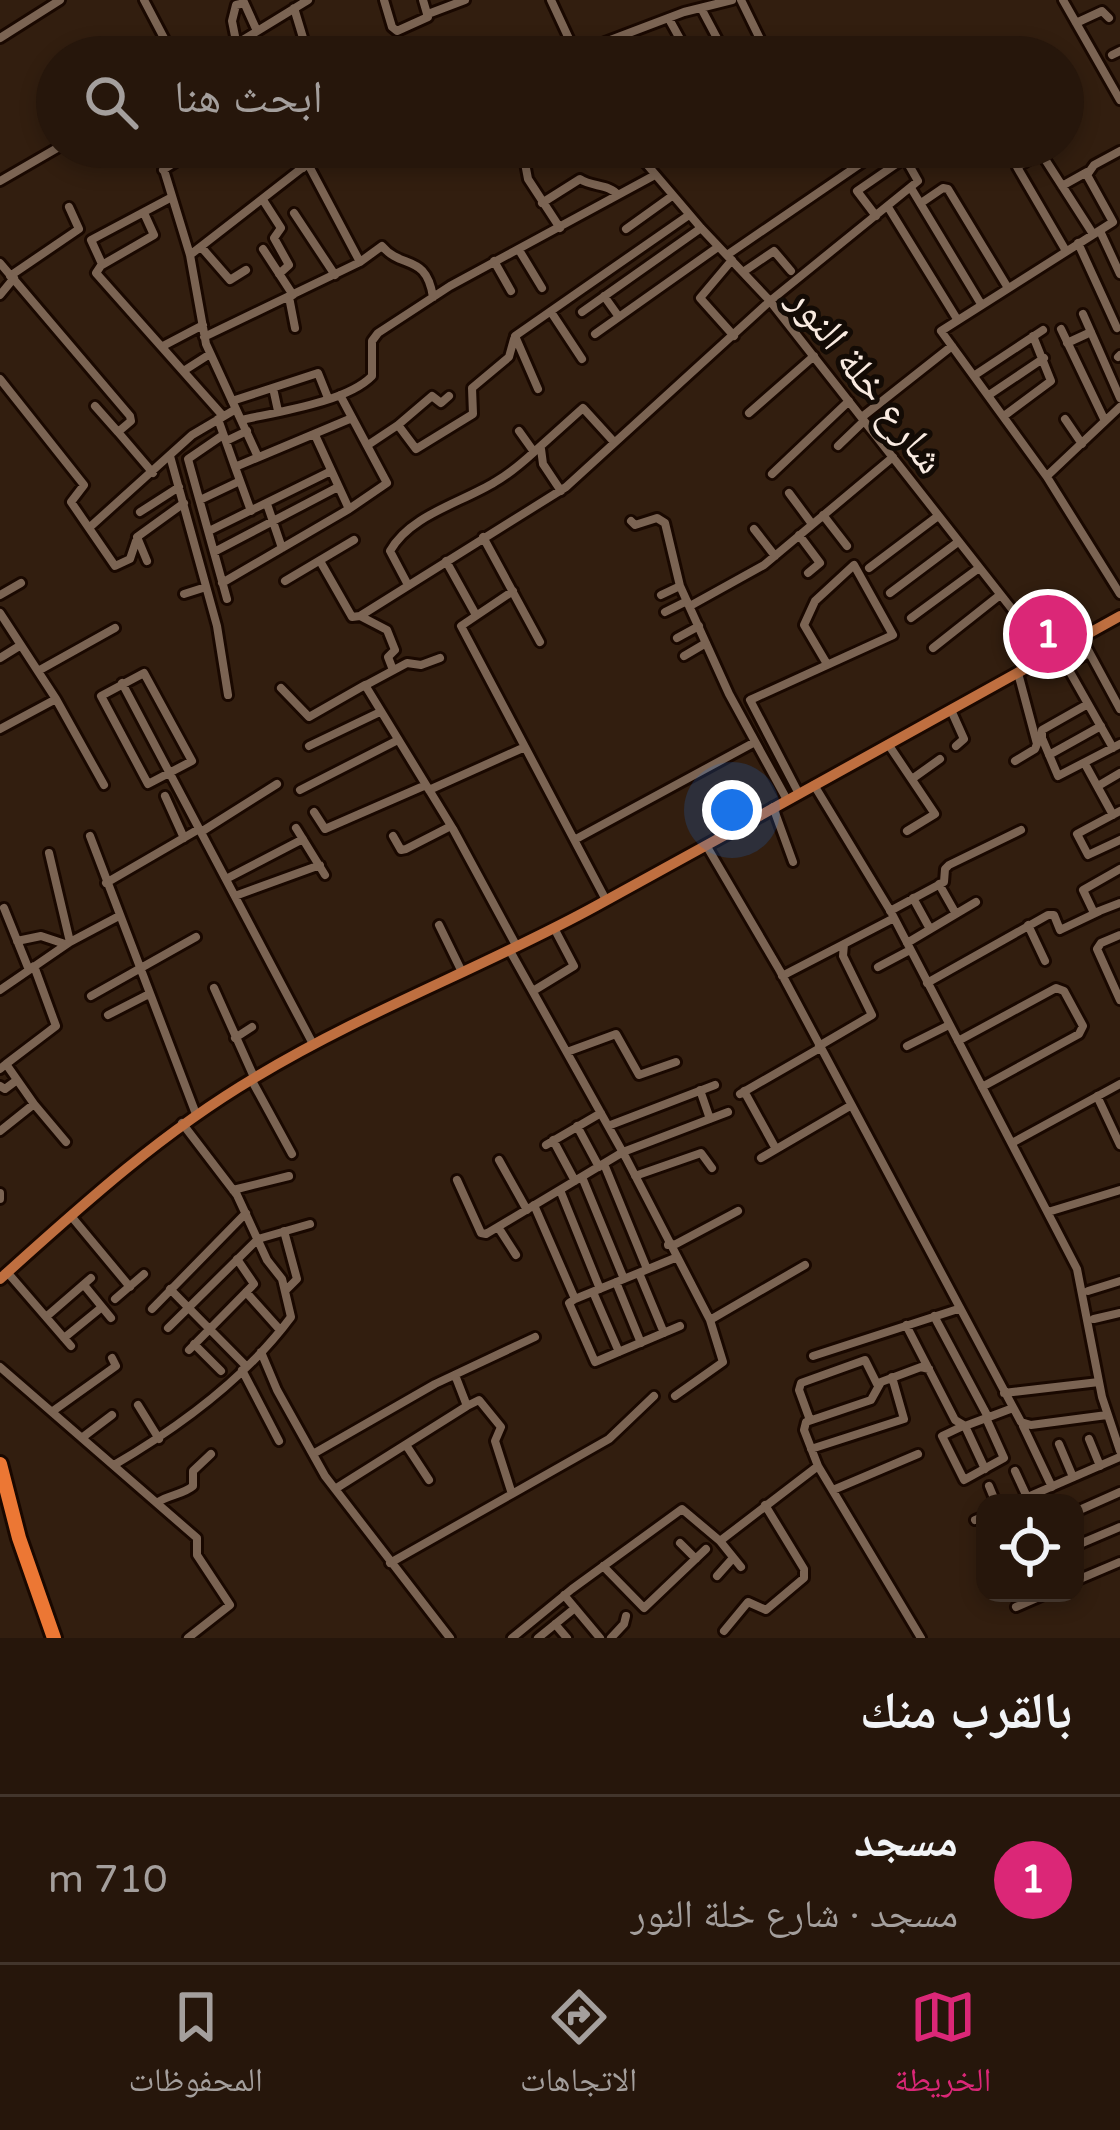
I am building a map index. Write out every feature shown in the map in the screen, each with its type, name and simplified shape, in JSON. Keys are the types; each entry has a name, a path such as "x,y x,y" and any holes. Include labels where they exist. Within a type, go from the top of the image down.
{"highway":[{"path":"0,1465 54,1638"},
{"path":"0,1490 44,1638"}],"main road":[{"path":"4,1275 182,1123 253,1078 313,1044 554,928 1120,616"}],"street":[{"path":"0,38 60,0"},
{"path":"144,0 163,36"},
{"path":"249,36 308,0"},
{"path":"384,0 395,31 426,20 422,0"},
{"path":"551,0 568,36"},
{"path":"626,36 732,0"},
{"path":"741,0 759,36"},
{"path":"1063,0 1083,36"},
{"path":"428,14 459,1"},
{"path":"235,36 233,12 243,2 257,31"},
{"path":"294,8 303,36"},
{"path":"700,8 716,36"},
{"path":"1076,23 1102,11 1108,18"},
{"path":"669,19 678,36"},
{"path":"1084,37 1120,100"},
{"path":"1062,186 1120,151"},
{"path":"0,182 36,161"},
{"path":"166,168 190,255 204,338 258,458"},
{"path":"190,255 303,168"},
{"path":"306,168 360,262"},
{"path":"525,168 527,179 560,228"},
{"name":"شارع خلة النور","path":"649,168 770,301 1049,656"},
{"path":"734,336 700,298 729,258 855,168"},
{"path":"876,216 856,191 889,168"},
{"path":"360,616 561,490 770,301 911,188 920,178 912,168"},
{"path":"1019,168 1066,251"},
{"path":"1054,168 1120,274"},
{"path":"1088,171 1117,226 1096,232 941,331 1047,477 1120,594"},
{"path":"242,420 340,395 369,380 373,338 494,261 656,176"},
{"path":"542,202 580,179 590,187 611,188 618,195"},
{"path":"911,188 981,304"},
{"path":"921,203 948,189 1007,288"},
{"path":"626,229 672,196"},
{"path":"102,265 91,240 172,197"},
{"path":"263,200 281,228 274,238 289,267 279,274"},
{"path":"888,206 957,319"},
{"path":"0,295 11,278 79,230 69,207"},
{"path":"144,212 155,233 96,271 164,346 220,418 251,512"},
{"path":"294,213 335,275"},
{"path":"398,425 415,449 473,414 472,388 509,357 514,337 689,215"},
{"path":"582,312 701,229"},
{"path":"1078,243 1116,314 1117,328"},
{"path":"204,338 335,275 382,246 390,255 419,266 429,279 433,297"},
{"path":"595,334 718,247"},
{"path":"11,278 57,248 67,249"},
{"path":"202,248 230,280 246,269"},
{"path":"263,249 291,296 296,328"},
{"path":"519,250 542,288"},
{"path":"742,272 774,251 791,271"},
{"path":"271,261 283,254"},
{"path":"494,261 511,291"},
{"path":"0,263 131,418 118,433"},
{"path":"604,296 619,317"},
{"path":"551,312 582,359"},
{"path":"1084,314 1120,398"},
{"path":"164,346 203,325"},
{"path":"1061,329 1105,421"},
{"path":"1067,343 1091,332"},
{"path":"974,375 1038,333 1052,381 1004,416"},
{"path":"514,337 538,389"},
{"path":"838,446 863,419 952,346"},
{"path":"184,370 211,354"},
{"path":"749,412 814,356"},
{"path":"989,395 1044,358"},
{"path":"90,527 182,443 234,405 320,373 328,398"},
{"path":"0,380 84,484 71,501 117,567 130,559 136,541 184,503"},
{"path":"273,388 278,411"},
{"path":"222,583 387,484 340,395"},
{"path":"368,445 433,395 441,403 449,396"},
{"path":"772,474 850,401"},
{"path":"95,406 153,473"},
{"path":"408,585 390,551 401,536 431,514 494,483 585,407 614,442"},
{"path":"1047,477 1119,410"},
{"path":"236,467 352,418"},
{"path":"1065,419 1082,443"},
{"path":"188,459 247,431"},
{"path":"519,431 537,450 561,490"},
{"path":"315,435 349,509"},
{"path":"182,443 227,599"},
{"path":"170,456 217,626 228,695"},
{"path":"664,612 748,576 892,457"},
{"path":"209,531 331,471"},
{"path":"200,500 240,481"},
{"path":"214,551 338,487"},
{"path":"172,511 144,508 179,488"},
{"path":"789,493 812,524"},
{"path":"267,504 282,548"},
{"path":"823,515 847,546"},
{"path":"869,568 938,516"},
{"path":"631,521 635,525 663,520 680,586 706,643 755,742 792,795"},
{"path":"754,529 775,556"},
{"path":"800,535 820,562 808,573"},
{"path":"483,537 540,642"},
{"path":"285,581 354,540"},
{"path":"136,541 147,561"},
{"path":"890,593 958,542"},
{"path":"320,561 350,616 360,616 388,632 395,650 388,657 393,670"},
{"path":"446,561 476,615"},
{"path":"792,795 750,700 893,634 854,565 815,601 804,625 827,664"},
{"path":"911,619 979,568"},
{"path":"0,595 21,583"},
{"path":"661,595 680,586"},
{"path":"184,594 206,587"},
{"path":"513,591 461,626 606,900"},
{"path":"934,648 1000,595"},
{"path":"0,613 104,785"},
{"path":"677,638 699,626"},
{"path":"38,671 115,628"},
{"path":"1081,637 1120,709"},
{"path":"684,656 706,643"},
{"path":"0,658 21,645"},
{"path":"1054,672 1089,653"},
{"path":"281,688 310,717 410,662 421,665 440,658"},
{"path":"1066,665 1117,746 1060,778 1042,730 1088,704"},
{"path":"144,673 192,761 170,773 147,783 101,696 144,673"},
{"path":"1015,760 1037,744 1018,673"},
{"path":"122,683 313,1044"},
{"path":"365,685 451,826 533,992 710,1321 723,1362 675,1396"},
{"path":"0,729 56,699"},
{"path":"950,709 964,739 956,746"},
{"path":"309,746 380,712"},
{"path":"1049,755 1101,726"},
{"path":"300,790 398,740"},
{"path":"576,839 755,742"},
{"path":"887,743 935,814 907,831"},
{"path":"314,812 325,829 525,747"},
{"path":"912,779 940,759"},
{"path":"1085,764 1117,813 1077,834 1088,855 1118,851"},
{"path":"1098,786 1120,773"},
{"path":"106,883 277,784"},
{"path":"813,784 909,946 1080,1275 1099,1382 1120,1454 1036,1494"},
{"path":"165,796 184,838"},
{"path":"772,806 793,862"},
{"path":"393,836 401,850 451,826"},
{"path":"235,896 323,870 296,828"},
{"path":"782,976 844,944 947,879 945,869 1021,830"},
{"path":"90,836 196,1114"},
{"path":"226,879 303,839"},
{"path":"705,843 782,976 1052,1487"},
{"path":"49,853 68,943"},
{"path":"1100,911 1091,911 1083,889 1120,869"},
{"path":"939,884 956,914"},
{"path":"913,898 930,929"},
{"path":"878,967 976,902"},
{"path":"927,983 1052,914 1060,930 1120,903"},
{"path":"4,908 56,1026 3,1066 66,1142"},
{"path":"0,990 68,943 119,916"},
{"path":"439,925 464,974"},
{"path":"1028,925 1046,961"},
{"path":"533,992 574,966 554,928"},
{"path":"1120,935 1097,947 1120,998"},
{"path":"17,941 41,936 68,943"},
{"path":"91,996 196,937"},
{"path":"776,1149 742,1092 872,1015 843,956 844,944"},
{"path":"1107,972 1120,967"},
{"path":"214,988 292,1154"},
{"path":"958,1041 1056,988 1064,991 1083,1026 1079,1034 982,1088"},
{"path":"108,1015 149,994"},
{"path":"907,1046 949,1024"},
{"path":"235,1038 252,1028"},
{"path":"566,1052 616,1034 639,1075 676,1062"},
{"path":"0,1086 6,1089 17,1080"},
{"path":"608,1126 715,1084"},
{"path":"1012,1143 1120,1084"},
{"path":"700,1090 710,1119"},
{"path":"1097,1096 1120,1145"},
{"path":"0,1130 34,1104"},
{"path":"761,1158 850,1106"},
{"path":"601,1112 549,1143 579,1179 641,1342"},
{"path":"458,1180 486,1234 623,1152 728,1112"},
{"path":"114,1465 191,1417 292,1317 285,1291 233,1190 182,1123"},
{"path":"577,1126 602,1165 664,1333"},
{"path":"635,1176 701,1153 712,1168"},
{"path":"499,1160 531,1208 574,1299"},
{"path":"233,1190 289,1176"},
{"path":"560,1190 619,1352"},
{"path":"1048,1212 1120,1190"},
{"path":"668,1244 738,1210"},
{"path":"152,1309 246,1213"},
{"path":"71,1216 130,1287"},
{"path":"168,1328 258,1239 310,1224"},
{"path":"498,1227 516,1255"},
{"path":"284,1232 297,1279 285,1291"},
{"path":"674,1258 569,1303 595,1362 680,1326"},
{"path":"221,1371 191,1347 255,1281 237,1259"},
{"path":"710,1321 805,1265"},
{"path":"115,1299 144,1274"},
{"path":"4,1275 68,1342 102,1307"},
{"path":"1088,1291 1120,1281"},
{"path":"46,1317 87,1282 111,1318"},
{"path":"170,1289 244,1368 279,1441"},
{"path":"246,1292 280,1330"},
{"path":"813,1356 958,1309"},
{"path":"1094,1319 1120,1313"},
{"path":"934,1316 987,1418 1004,1458 962,1478 942,1436 963,1427 987,1418 1012,1408"},
{"path":"906,1325 985,1468"},
{"path":"313,1454 455,1375 535,1337"},
{"path":"261,1352 335,1489 450,1638"},
{"path":"53,1411 116,1366 112,1358"},
{"path":"810,1420 801,1383 867,1360 877,1384 871,1400 810,1420 804,1430 818,1466 921,1638"},
{"path":"0,1367 197,1538 197,1556 230,1605 188,1638"},
{"path":"877,1384 922,1367 928,1369"},
{"path":"455,1375 467,1406"},
{"path":"811,1449 904,1419 892,1378"},
{"path":"1004,1394 1099,1382"},
{"path":"390,1563 609,1439 655,1396"},
{"path":"335,1489 479,1400 502,1427 495,1441 512,1494"},
{"path":"138,1405 159,1438"},
{"path":"82,1437 112,1415"},
{"path":"1022,1425 1107,1415"},
{"path":"1089,1439 1100,1466"},
{"path":"1059,1444 1073,1478"},
{"path":"406,1445 429,1480"},
{"path":"158,1502 193,1486 193,1471 211,1454"},
{"path":"833,1490 918,1454"},
{"path":"720,1541 818,1466"},
{"path":"1015,1471 1025,1494"},
{"path":"989,1486 992,1494"},
{"path":"1084,1507 1120,1492"},
{"path":"724,1631 748,1602 766,1610 804,1578 804,1569 764,1505"},
{"path":"512,1638 682,1509 720,1541 737,1563 717,1576"},
{"path":"1084,1542 1120,1527"},
{"path":"680,1543 696,1558"},
{"path":"602,1566 644,1608 706,1549"},
{"path":"1084,1577 1120,1562"},
{"path":"564,1595 600,1638"},
{"path":"538,1638 575,1608"},
{"path":"611,1638 626,1616"},
{"path":"555,1624 568,1638"}],"place":[{"name":"مسجد","path":"1048,634"}]}
